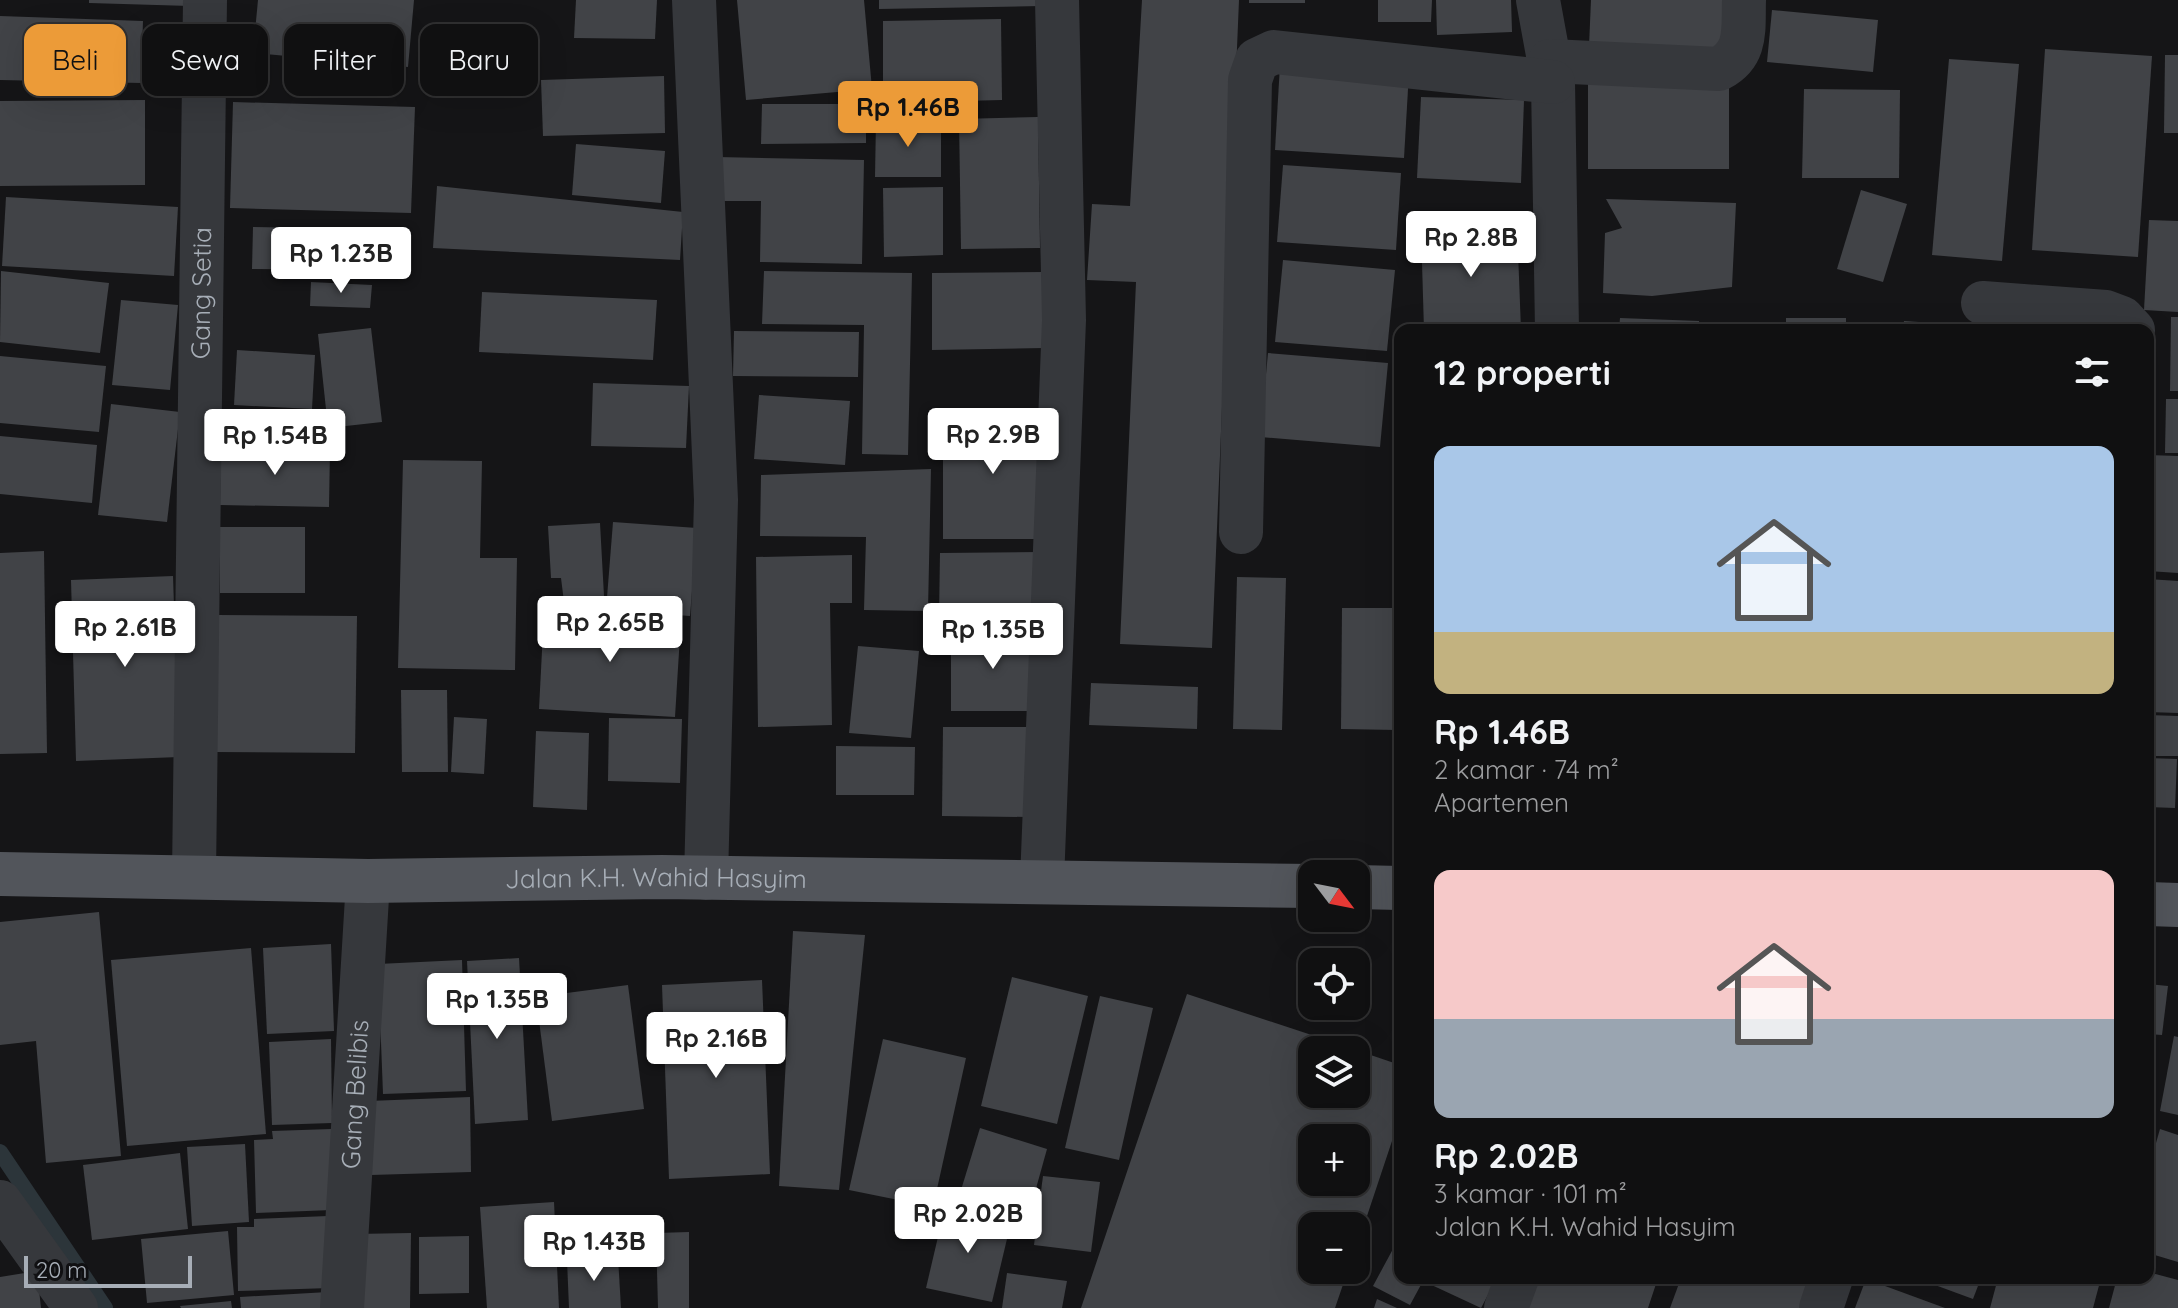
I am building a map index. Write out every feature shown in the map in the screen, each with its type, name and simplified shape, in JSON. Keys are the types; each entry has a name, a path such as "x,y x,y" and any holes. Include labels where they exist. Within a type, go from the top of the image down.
{"main road":[{"name":"Jalan K.H. Wahid Hasyim","path":"0,874 194,875 368,881 706,878 1298,886"},
{"path":"1370,887 1394,888"},
{"path":"2154,904 2178,905"}],"street":[{"name":"Gang Setia","path":"194,875 205,0"},
{"path":"694,0 716,500 706,878"},
{"path":"1042,881 1064,320 1057,0"},
{"path":"1538,0 1551,71 1557,324"},
{"path":"1241,532 1250,80 1257,60 1274,52 1551,71 1719,69 1739,54 1743,40 1744,0"},
{"path":"1983,303 2106,312 2122,318 2128,324"},
{"name":"Gang Belibis","path":"342,1308 368,881"},
{"path":"0,1202 76,1308"},
{"path":"1506,1308 1515,1284"},
{"path":"1821,1308 1829,1284"}],"building":[{"path":"89,0 190,0 190,6 89,3"},
{"path":"258,0 414,0 408,67 404,67 404,24 284,24 284,56 268,54 268,24 256,24"},
{"path":"576,0 657,0 655,39 574,38"},
{"path":"737,0 864,0 872,89 746,100"},
{"path":"879,0 1041,0 1041,6 879,9"},
{"path":"1142,0 1239,0 1212,648 1120,644 1136,282 1087,280 1092,204 1130,206"},
{"path":"1249,0 1305,0 1305,3 1249,3"},
{"path":"1378,0 1432,0 1431,22 1378,22"},
{"path":"1436,0 1511,0 1512,32 1437,35"},
{"path":"1591,0 1733,0 1730,53 1589,46"},
{"path":"1772,10 1878,20 1873,72 1767,62"},
{"path":"0,16 143,21 141,83 126,83 126,24 24,24 24,81 0,80"},
{"path":"1001,19 1002,100 883,103 883,21"},
{"path":"2045,49 2152,56 2138,257 2032,250"},
{"path":"2165,55 2178,55 2178,133 2164,133"},
{"path":"1949,59 2019,64 2002,261 1932,255"},
{"path":"1280,65 1409,72 1404,158 1275,150"},
{"path":"664,76 665,133 543,136 541,80"},
{"path":"1729,80 1729,169 1588,169 1588,81"},
{"path":"1804,89 1900,90 1899,178 1802,178"},
{"path":"1421,97 1524,100 1521,183 1417,178"},
{"path":"145,100 145,185 0,186 0,101"},
{"path":"233,102 415,107 411,213 230,208"},
{"path":"762,104 866,104 866,143 761,144"},
{"path":"1038,117 1040,248 961,249 959,119"},
{"path":"876,120 941,120 941,177 875,177"},
{"path":"576,144 665,151 661,203 572,195"},
{"path":"717,157 864,160 862,264 760,262 761,201 717,201"},
{"path":"1283,165 1401,173 1396,250 1277,242"},
{"path":"437,186 683,212 680,260 433,248"},
{"path":"943,187 943,255 884,257 883,188"},
{"path":"1861,190 1907,204 1883,282 1837,269"},
{"path":"6,197 178,207 174,276 2,266"},
{"path":"1606,199 1736,203 1732,287 1652,296 1603,293 1605,233 1622,228"},
{"path":"2149,220 2178,221 2178,312 2144,310"},
{"path":"1517,225 1521,324 1424,324 1421,229"},
{"path":"253,227 365,229 364,270 252,269"},
{"path":"1283,260 1395,270 1387,351 1275,342"},
{"path":"1,271 109,283 100,353 0,342"},
{"path":"764,271 912,273 908,455 862,454 864,325 762,324"},
{"path":"1043,272 1044,348 932,350 932,273"},
{"path":"311,282 372,285 370,308 310,306"},
{"path":"482,292 657,300 653,360 479,352"},
{"path":"121,300 178,305 170,390 112,385"},
{"path":"2171,317 2178,317 2178,391 2170,391"},
{"path":"1620,318 1699,321 1699,324 1620,324"},
{"path":"1786,318 1846,318 1846,324 1786,324"},
{"path":"1904,321 1949,324 1904,324"},
{"path":"371,328 382,422 328,428 318,334"},
{"path":"734,331 859,332 858,377 733,376"},
{"path":"237,350 315,355 312,409 234,405"},
{"path":"1268,353 1388,363 1380,447 1260,437"},
{"path":"0,356 106,366 99,432 0,423"},
{"path":"593,383 689,386 686,448 591,446"},
{"path":"759,395 850,401 845,465 754,459"},
{"path":"2166,399 2178,399 2178,453 2165,453"},
{"path":"111,404 180,412 167,522 98,515"},
{"path":"943,414 1044,414 1042,539 943,539"},
{"path":"0,436 97,445 92,503 0,494"},
{"path":"221,447 330,449 329,507 220,505"},
{"path":"2154,455 2178,456 2178,573 2154,571"},
{"path":"403,460 482,461 480,558 517,558 515,670 398,668"},
{"path":"931,469 928,611 864,610 866,537 760,536 761,475"},
{"path":"613,522 697,528 690,616 606,610"},
{"path":"600,523 604,596 564,602 561,578 551,578 548,526"},
{"path":"220,527 305,527 305,593 220,593"},
{"path":"44,551 47,753 0,754 0,553"},
{"path":"1039,552 1038,616 939,616 940,553"},
{"path":"852,555 852,603 830,603 832,725 758,727 756,557"},
{"path":"173,576 179,757 76,761 71,580"},
{"path":"1237,577 1286,578 1282,730 1233,729"},
{"path":"2154,579 2178,581 2178,713 2154,712"},
{"path":"1342,608 1394,608 1394,730 1341,729"},
{"path":"544,612 681,619 675,717 539,709"},
{"path":"217,615 357,616 355,753 214,752"},
{"path":"951,631 1035,631 1034,711 951,711"},
{"path":"858,646 919,651 911,738 849,733"},
{"path":"1091,683 1198,687 1197,729 1089,725"},
{"path":"401,690 447,690 448,772 402,772"},
{"path":"2154,715 2178,716 2178,756 2154,756"},
{"path":"454,717 487,719 484,774 451,772"},
{"path":"609,718 682,719 680,783 608,781"},
{"path":"943,727 1029,727 1028,817 942,816"},
{"path":"536,731 589,733 587,810 533,807"},
{"path":"836,746 915,747 914,795 836,795"},
{"path":"2154,758 2177,759 2175,808 2154,807"},
{"path":"99,912 121,1156 46,1163 36,1041 0,1045 0,922"},
{"path":"793,931 865,935 839,1190 779,1186"},
{"path":"331,944 334,1031 267,1034 263,948"},
{"path":"251,948 266,1134 127,1146 111,960"},
{"path":"519,958 528,1120 475,1124 467,961"},
{"path":"462,960 466,1091 383,1094 378,964"},
{"path":"1012,977 1088,996 1057,1124 981,1106"},
{"path":"762,980 770,1174 669,1179 662,985"},
{"path":"628,985 644,1109 552,1121 536,997"},
{"path":"2154,985 2168,986 2162,1035 2154,1034"},
{"path":"1187,994 1315,1036 1298,1036 1298,1108 1370,1108 1370,1055 1394,1063 1394,1135 1368,1212 1298,1212 1298,1284 1343,1284 1335,1308 1081,1308"},
{"path":"1100,996 1153,1008 1119,1160 1065,1148"},
{"path":"2174,1036 2178,1037 2178,1115 2160,1111"},
{"path":"331,1039 332,1123 272,1125 269,1042"},
{"path":"883,1039 966,1058 933,1207 849,1190"},
{"path":"470,1097 471,1172 371,1175 369,1101"},
{"path":"980,1128 1047,1149 1030,1210 961,1190"},
{"path":"331,1129 332,1210 256,1213 254,1140 273,1139 272,1131"},
{"path":"2160,1129 2178,1135 2178,1262 2154,1255 2154,1150"},
{"path":"245,1144 249,1222 192,1226 187,1147"},
{"path":"180,1153 188,1229 92,1240 83,1165"},
{"path":"1043,1176 1100,1182 1091,1252 1034,1245"},
{"path":"554,1202 559,1308 487,1308 480,1207"},
{"path":"945,1207 1011,1222 992,1302 926,1288"},
{"path":"328,1216 330,1288 238,1291 237,1227 254,1227 254,1219"},
{"path":"228,1231 234,1295 147,1303 141,1239"},
{"path":"689,1232 689,1308 658,1308 656,1233"},
{"path":"411,1233 410,1308 354,1308 355,1234"},
{"path":"469,1236 469,1293 419,1294 419,1237"},
{"path":"1394,1247 1394,1284 1421,1284 1410,1305 1373,1286"},
{"path":"618,1257 621,1308 569,1308 567,1260"},
{"path":"37,1271 41,1308 0,1308 0,1277"},
{"path":"1007,1273 1067,1281 1062,1308 1002,1308"},
{"path":"2154,1274 2178,1280 2178,1308 2109,1308 2115,1284 2154,1284"},
{"path":"1429,1284 1494,1284 1481,1308"},
{"path":"1537,1284 1656,1284 1648,1308 1527,1308"},
{"path":"1679,1284 1813,1284 1804,1308 1670,1308"},
{"path":"1864,1284 1880,1284 1945,1308 1855,1308"},
{"path":"1932,1284 1979,1284 1973,1299"},
{"path":"1996,1284 2099,1284 2093,1308 1990,1308"},
{"path":"328,1292 329,1308 241,1308 240,1297"},
{"path":"1377,1299 1397,1308 1374,1308"},
{"path":"231,1301 232,1308 180,1306"}],"waterway":[{"path":"0,1152 105,1308"}]}
